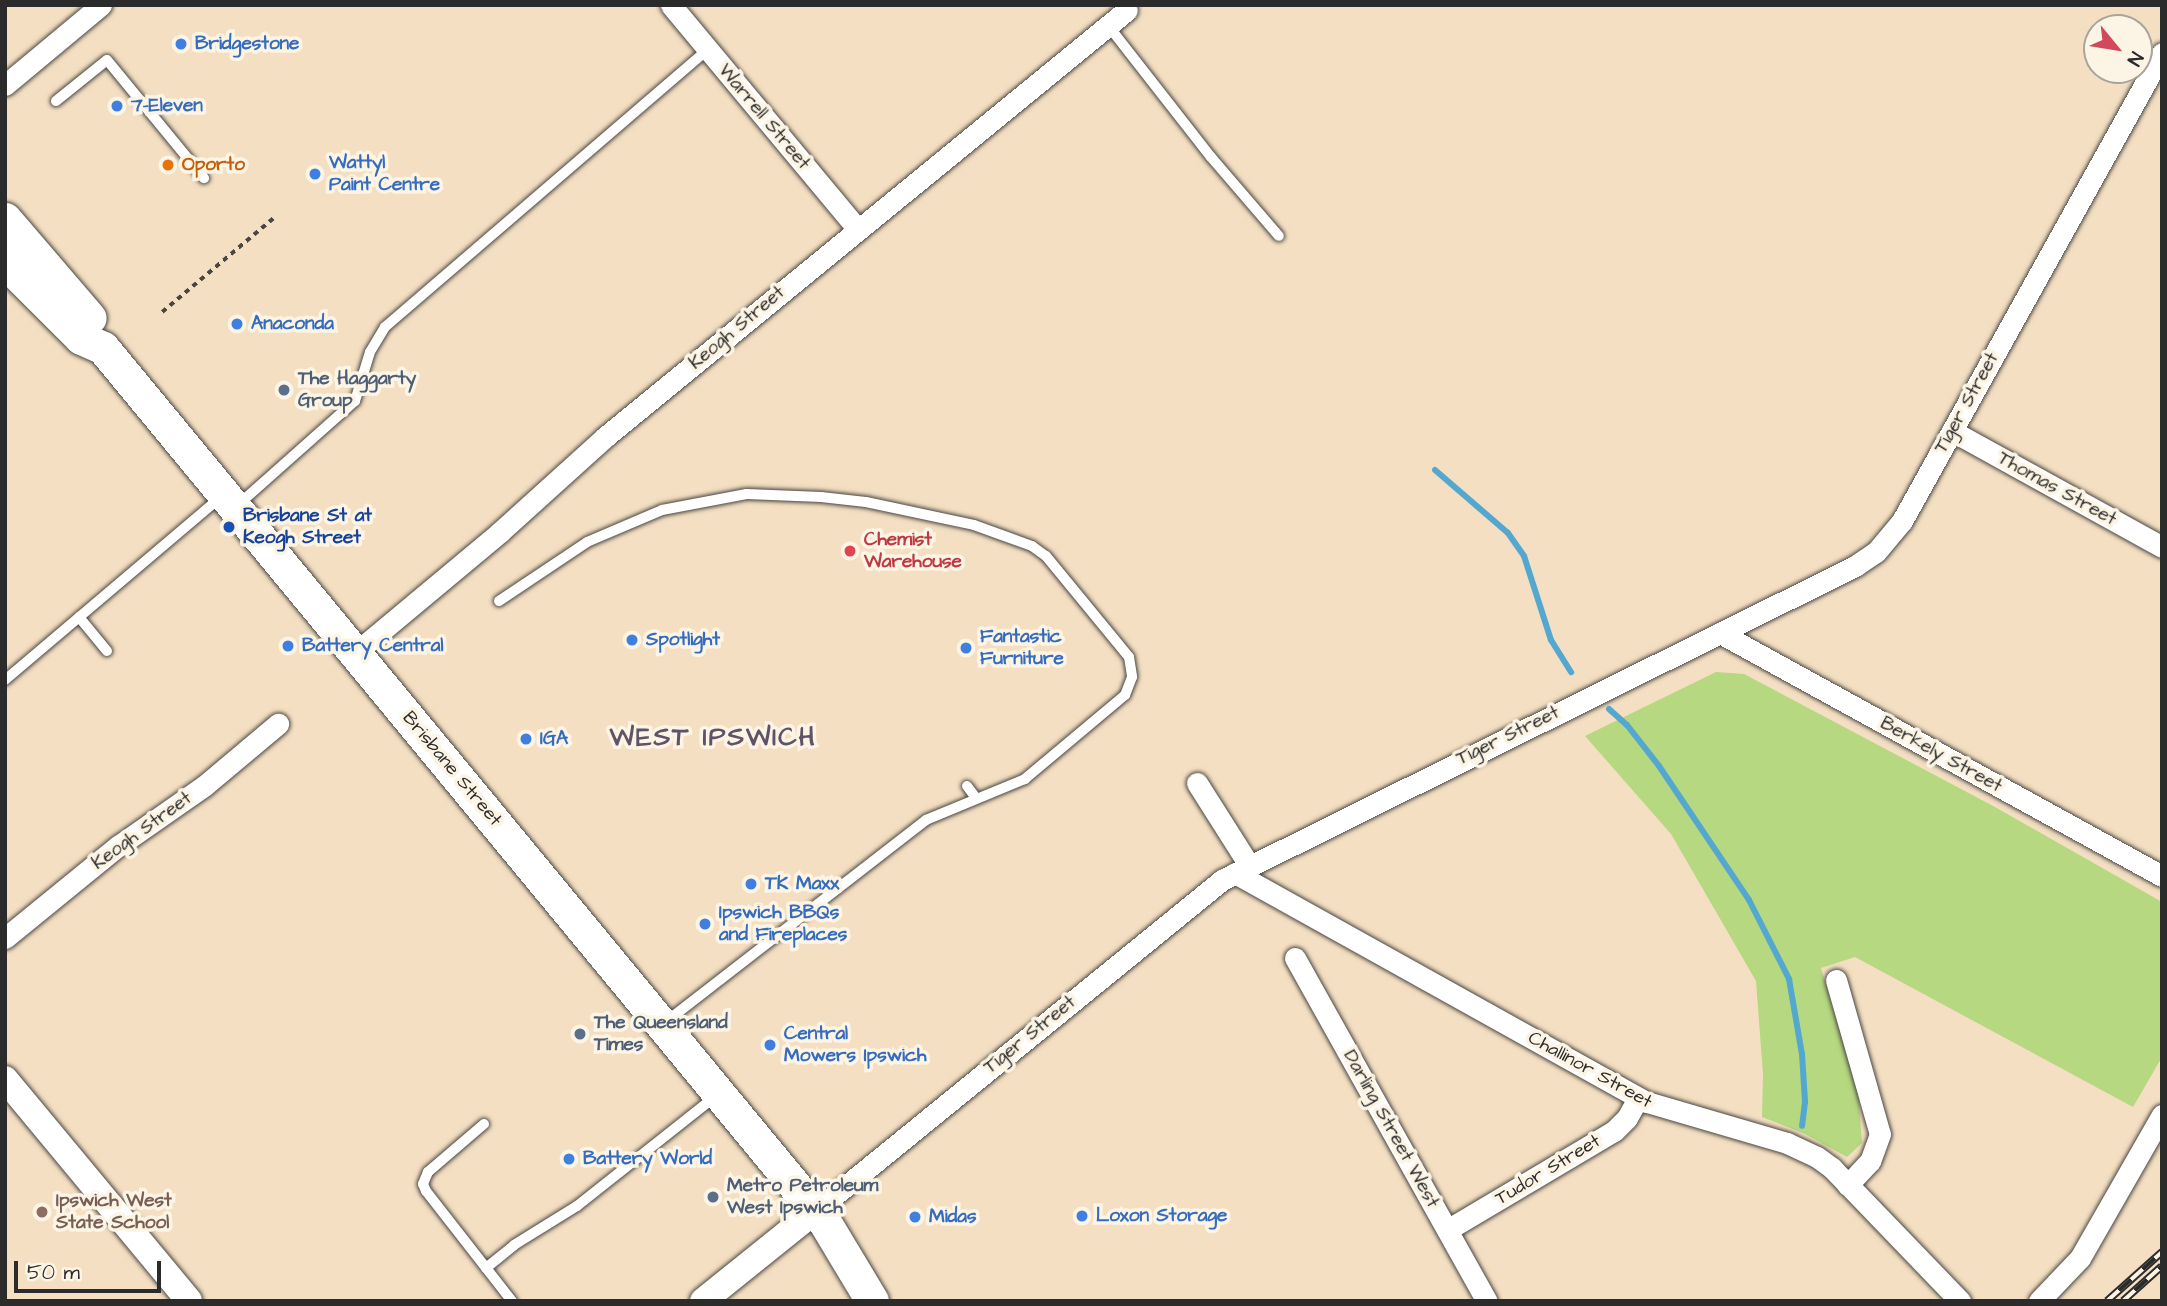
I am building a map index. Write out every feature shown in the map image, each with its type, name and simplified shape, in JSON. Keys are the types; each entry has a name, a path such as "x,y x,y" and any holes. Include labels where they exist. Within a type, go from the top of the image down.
{"main road":[{"path":"5,219 97,327 103,348"},
{"name":"Brisbane Street","path":"5,262 80,338 103,348 664,1024 815,1211 842,1247 872,1301"}],"street":[{"name":"Warrell Street","path":"671,5 857,229"},
{"path":"5,85 98,6"},
{"name":"Keogh Street","path":"355,653 483,546 605,437 1127,10"},
{"name":"Tiger Street","path":"703,1301 1200,895 1242,869 1855,566 1882,546 1898,528 2162,53"},
{"name":"Thomas Street","path":"1952,430 2162,547"},
{"name":"Berkely Street","path":"1720,633 2162,876"},
{"name":"Keogh Street","path":"5,938 118,846 204,786 278,724"},
{"path":"1197,783 1242,869"},
{"name":"Challinor Street","path":"1242,869 1639,1098 1673,1112 1797,1147 1832,1168 1960,1301"},
{"name":"Darling Street West","path":"1295,958 1487,1301"},
{"path":"1836,980 1880,1134 1870,1161 1848,1185"},
{"path":"5,1079 189,1301"},
{"name":"Tudor Street","path":"1447,1230 1614,1131 1627,1118 1639,1098"},
{"path":"2039,1301 2086,1248 2162,1115"}],"lane":[{"path":"1107,24 1211,157 1279,236"},
{"path":"5,680 79,617 355,401 370,352 385,327 708,49"},
{"path":"56,101 107,60 204,178"},
{"path":"499,601 587,542 662,510 747,495 866,502 974,525 1032,545 1046,556 1124,648 1132,677 1118,703 1025,779 926,820 664,1024"},
{"path":"79,617 107,651"},
{"path":"967,786 976,798"},
{"path":"486,1268 514,1245 577,1206 719,1094"},
{"path":"484,1124 428,1172 425,1191 512,1301"}],"path":[{"path":"162,312 275,217"}],"green space":[{"path":"1716,672 1744,674 1995,807 2162,902 2162,1057 2133,1107 1855,957 1821,968 1858,1090 1862,1143 1847,1157 1805,1134 1762,1117 1763,1074 1756,981 1671,834 1585,736"}],"waterway":[{"path":"1435,470 1508,533 1524,556 1551,640 1571,672"},
{"path":"1609,709 1627,725 1659,766 1749,900 1789,979 1802,1054 1805,1102 1802,1126"}],"railway":[{"path":"2107,1301 2162,1252"},
{"path":"2123,1301 2162,1266"}],"place":[{"name":"Bridgestone","path":"181,44"},
{"name":"7-Eleven","path":"117,106"},
{"name":"Oporto","path":"168,165"},
{"name":"Wattyl Paint Centre","path":"315,174"},
{"name":"Anaconda","path":"237,324"},
{"name":"The Haggarty Group","path":"284,390"},
{"name":"Brisbane St at Keogh Street","path":"229,527"},
{"name":"Chemist Warehouse","path":"850,551"},
{"name":"Spotlight","path":"632,640"},
{"name":"Battery Central","path":"288,646"},
{"name":"Fantastic Furniture","path":"966,648"},
{"name":"IGA","path":"526,739"},
{"name":"TK Maxx","path":"751,884"},
{"name":"Ipswich BBQs and Fireplaces","path":"705,924"},
{"name":"The Queensland Times","path":"580,1034"},
{"name":"Central Mowers Ipswich","path":"770,1045"},
{"name":"Battery World","path":"569,1159"},
{"name":"Metro Petroleum West Ipswich","path":"713,1197"},
{"name":"Ipswich West State School","path":"42,1212"},
{"name":"Loxon Storage","path":"1082,1216"},
{"name":"Midas","path":"915,1217"}],"district":[{"name":"WEST IPSWICH","path":"713,738"}]}
